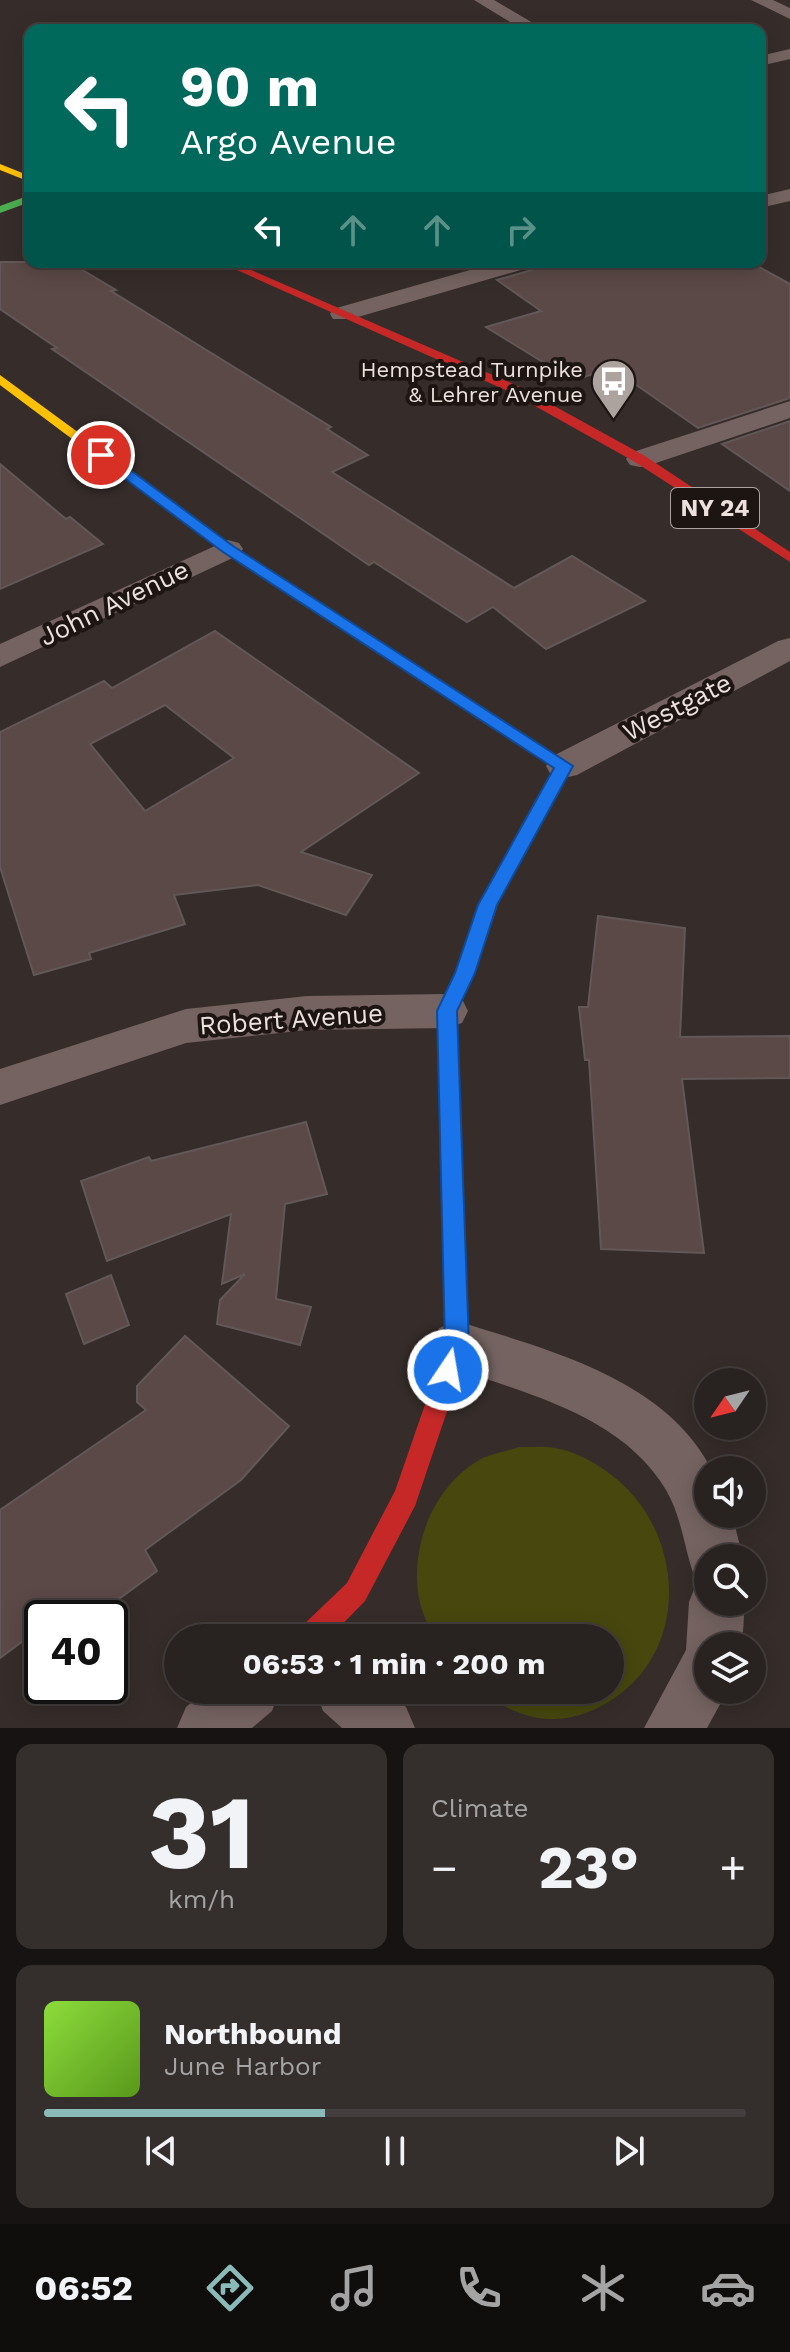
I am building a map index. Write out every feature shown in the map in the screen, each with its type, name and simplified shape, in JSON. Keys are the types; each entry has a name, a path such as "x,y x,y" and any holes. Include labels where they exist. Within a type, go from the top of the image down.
{"street":[{"path":"482,0 525,24"},
{"path":"759,0 790,14"},
{"path":"766,60 790,54"},
{"path":"0,167 24,177"},
{"path":"766,201 790,195"},
{"path":"0,210 24,200"},
{"name":"NY 24","path":"238,268 514,389 640,459 790,558"},
{"path":"342,314 502,268"},
{"path":"0,379 228,549 564,766 488,905 465,973 447,1011 457,1345 406,1497 356,1592 324,1624"},
{"path":"640,459 790,409"},
{"name":"John Avenue","path":"0,657 228,549"},
{"name":"Westgate","path":"564,766 790,648"},
{"name":"Robert Avenue","path":"0,1087 186,1026 307,1013 447,1011"},
{"path":"457,1345 568,1381 628,1413 679,1462 701,1503 711,1544"},
{"path":"674,1728 694,1693"},
{"path":"207,1728 235,1704"},
{"path":"359,1704 385,1728"}],"shaded area":[{"path":"519,1447 551,1447 570,1452 610,1474 634,1497 652,1524 664,1554 669,1585 667,1617 658,1647 641,1674 624,1690 624,1624 428,1624 417,1582 421,1540 428,1520 450,1484 465,1469 483,1458"},
{"path":"500,1704 604,1704 579,1715 554,1719 523,1714"}],"building":[{"path":"0,262 24,262 24,268 79,268 116,290 111,291 331,427 327,429 368,455 332,472 514,588 572,556 645,601 546,649 493,607 467,622 374,562 369,565 52,349 57,348 0,309"},
{"path":"761,268 790,284 790,398 698,428 612,368 584,377 560,360 546,364 486,327 541,311 497,280 532,270"},
{"path":"790,421 790,491 722,444"},
{"path":"0,464 66,519 70,517 103,544 0,589"},
{"path":"215,631 419,773 301,852 372,875 346,915 258,885 174,895 185,924 89,953 91,959 34,975 0,867 0,732 104,681 112,688","holes":["165,705 234,758 145,811 90,744"]},
{"path":"598,916 685,928 680,1037 790,1036 790,1078 682,1079 704,1253 601,1249 589,1060 585,1060 579,1007 588,1007"},
{"path":"306,1122 327,1194 285,1204 276,1299 311,1307 300,1345 217,1324 220,1300 245,1274 222,1284 231,1214 107,1261 81,1181 149,1157 151,1161"},
{"path":"111,1275 129,1325 84,1344 66,1294"},
{"path":"185,1336 289,1426 241,1480 145,1550 157,1571 118,1600 24,1600 24,1640 0,1658 0,1510 146,1410 137,1402 137,1386"}],"traffic: fast":[{"path":"0,210 24,200"},
{"path":"449,1370 457,1345 447,1011 465,973 490,901"}],"traffic: slow":[{"path":"0,167 24,177"},
{"path":"0,379 228,549 333,617"}],"traffic: jam":[{"path":"238,268 514,389 640,459 790,558"},
{"path":"333,617 564,766 490,901"},
{"path":"324,1624 356,1592 406,1497 449,1370"}],"place":[{"name":"Hempstead Turnpike & Lehrer Avenue","path":"614,421"}],"route":[{"path":"101,455 228,549 564,766 488,905 465,973 447,1011 457,1345 448,1370"}]}
